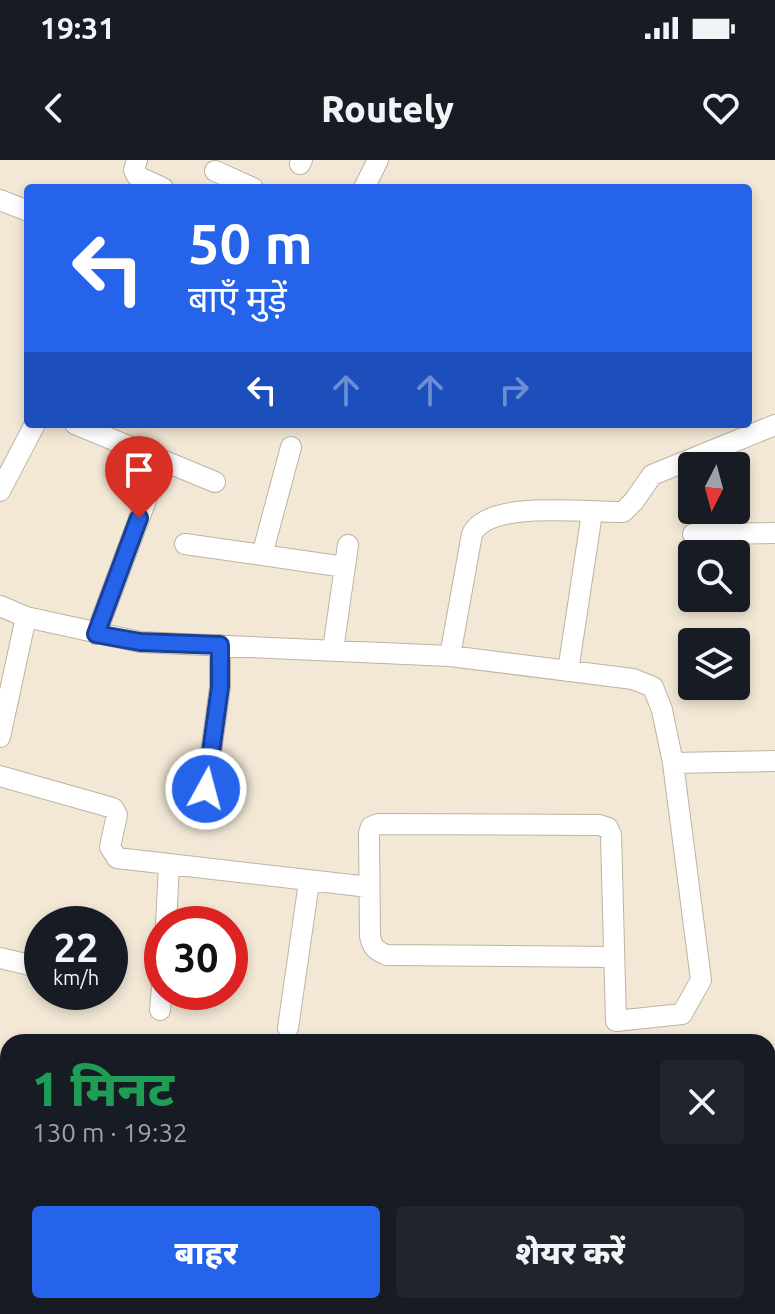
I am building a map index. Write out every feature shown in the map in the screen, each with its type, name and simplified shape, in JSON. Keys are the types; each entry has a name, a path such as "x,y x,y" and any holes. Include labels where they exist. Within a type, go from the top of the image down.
{"street":[{"path":"137,160 134,170 137,176 154,184"},
{"path":"366,184 378,160"},
{"path":"214,173 243,184"},
{"path":"0,200 24,209"},
{"path":"450,656 472,534 483,521 525,509 623,512 652,475 775,425"},
{"path":"0,491 6,466 32,428"},
{"path":"85,428 215,482"},
{"path":"262,555 291,447"},
{"path":"96,634 161,460"},
{"path":"568,671 592,513"},
{"path":"693,534 775,533"},
{"path":"185,544 345,567"},
{"path":"333,650 348,545"},
{"path":"0,606 26,617 140,642 450,656 633,679 653,687 662,710 673,763 701,980 682,1014 616,1021 611,835 608,828 599,825 378,824 371,827 369,833 372,945 378,951 387,955 613,957"},
{"path":"0,737 26,617"},
{"path":"206,789 220,687 220,645"},
{"path":"673,763 775,761"},
{"path":"0,776 113,808 117,815 110,847 117,858 369,887"},
{"path":"167,906 169,865"},
{"path":"288,1028 309,882"},
{"path":"0,958 24,964"}],"route":[{"path":"139,518 96,634 140,642 220,645 220,687 206,789"}]}
